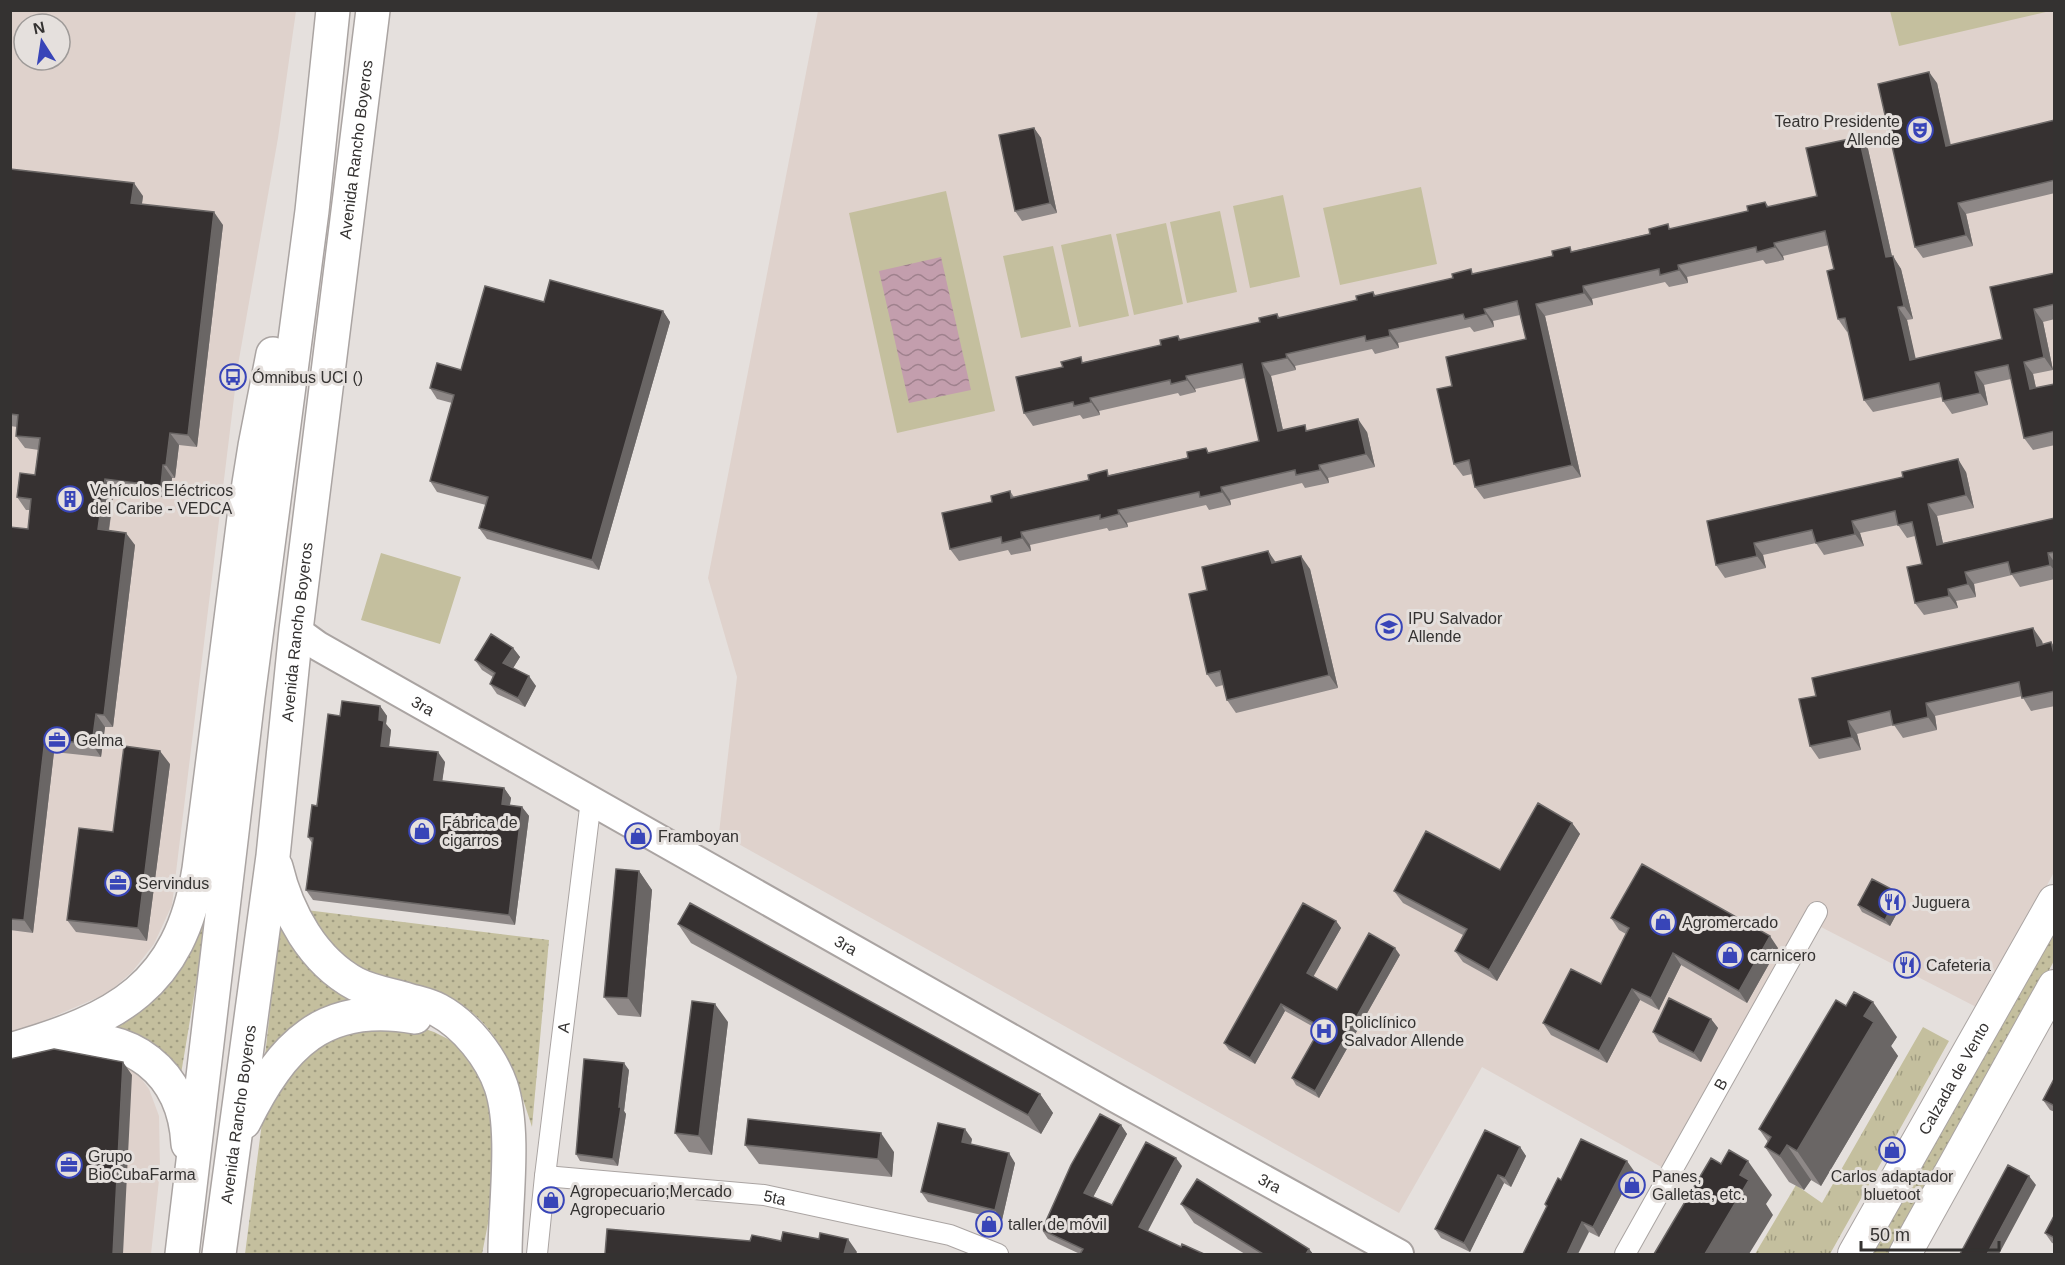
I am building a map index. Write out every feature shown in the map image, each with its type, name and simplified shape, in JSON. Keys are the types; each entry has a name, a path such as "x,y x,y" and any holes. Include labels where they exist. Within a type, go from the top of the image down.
{"highway":[{"path":"182,1254 248,697 312,211 333,10"},
{"name":"Avenida Rancho Boyeros","path":"219,1254 273,856 296,630 373,10"},
{"path":"18,1048 103,1016 126,1001 152,979 173,949 195,897 255,446 283,311 312,211"},
{"path":"273,856 282,890 291,911 310,943 333,969 357,985 438,1010 461,1027 477,1045 501,1085 505,1101 508,1142 504,1247"},
{"path":"230,1176 236,1143 253,1104 268,1078 292,1049 317,1028 335,1020 358,1015 400,1014 436,1023 477,1045"},
{"path":"18,1048 66,1040 93,1039 119,1044 136,1051 161,1073 180,1106 187,1137 187,1217"}],"main road":[{"name":"Calzada de Vento","path":"1854,1254 2055,901"},
{"path":"1905,1254 2055,986"}],"street":[{"name":"3ra","path":"296,630 318,646 1116,1098 1399,1254"},
{"name":"A","path":"537,1254 591,800"},
{"name":"B","path":"1624,1254 1817,912"},
{"name":"5ta","path":"545,1176 764,1195 950,1235 998,1254"}],"shaded area":[{"path":"11,11 296,11 278,138 238,365 172,905 154,944 132,972 108,993 41,1022 11,1038"},
{"name":"IPU Salvador Allende","path":"818,11 2054,11 2054,872 1982,1010 1821,927 1674,1174 1482,1067 1399,1213 719,833 737,677 708,578"},
{"name":"Grupo BioCubaFarma","path":"109,1058 135,1070 149,1089 159,1116 160,1171 151,1254 11,1254 35,1059"}],"green space":[{"path":"1890,10 2050,11 1899,46"},
{"path":"1421,187 1437,264 1340,285 1323,208"},
{"path":"946,191 995,411 897,433 849,213"},
{"path":"1283,195 1300,277 1250,288 1233,206"},
{"path":"1220,211 1237,292 1187,303 1170,222"},
{"path":"1166,223 1183,304 1134,315 1116,234"},
{"path":"1111,234 1129,316 1079,327 1061,245"},
{"path":"1053,246 1071,327 1021,338 1003,256"},
{"path":"381,553 461,577 440,644 361,620"},
{"path":"211,894 181,1074 109,1032 150,1004 172,980"},
{"path":"298,909 549,940 532,1127 507,1059 484,1024 460,1004 434,993 372,974 335,952"},
{"path":"280,921 358,998 264,1065"},
{"path":"2054,922 2054,961 1892,1254 1865,1254"},
{"path":"416,1026 450,1040 465,1052 480,1071 496,1112 494,1193 482,1254 245,1254 264,1107 283,1073 328,1034"},
{"path":"1923,1027 1949,1041 1830,1254 1755,1254 1796,1185 1822,1203"}],"water":[{"path":"941,257 971,390 909,403 879,271"}],"building":[{"path":"1929,72 1946,146 2055,120 2055,180 1958,203 1966,235 1915,247 1878,84"},
{"path":"1034,128 1050,203 1015,211 999,135"},
{"path":"1859,137 1886,257 1893,256 1904,306 1898,307 1910,360 2002,339 1990,287 2055,273 2055,304 2034,309 2044,357 2024,362 2030,389 2055,384 2055,431 2024,438 2008,365 1975,372 1980,393 1943,401 1939,383 1864,400 1845,318 1838,319 1827,271 1834,269 1825,231 1774,243 1775,247 1757,252 1756,247 1678,265 1679,270 1660,275 1659,269 1583,286 1584,293 1536,304 1572,465 1475,487 1469,460 1454,464 1437,389 1452,386 1446,357 1526,339 1517,301 1484,309 1486,314 1465,319 1463,314 1389,330 1390,336 1366,341 1365,336 1286,354 1287,358 1262,363 1278,431 1305,425 1306,431 1358,419 1366,454 1319,465 1320,470 1296,475 1295,470 1221,487 1222,492 1200,497 1199,492 1118,510 1119,514 1100,519 1100,515 1021,532 1022,538 1002,543 1001,537 950,549 942,513 992,502 991,496 1010,491 1011,498 1089,480 1088,475 1107,470 1108,476 1188,458 1187,452 1206,448 1208,453 1259,441 1242,364 1186,376 1187,380 1171,384 1170,380 1090,398 1091,402 1074,406 1073,402 1024,413 1016,377 1063,367 1061,362 1081,357 1082,363 1161,345 1160,340 1178,336 1179,340 1260,322 1259,318 1277,314 1278,318 1357,300 1356,296 1373,292 1374,296 1453,278 1452,274 1471,269 1472,274 1553,256 1552,251 1570,247 1571,252 1650,234 1649,229 1668,224 1669,229 1748,211 1747,206 1765,202 1767,207 1817,196 1806,148"},
{"path":"10,169 134,183 131,203 214,212 188,435 170,433 161,486 105,479 98,529 126,533 104,715 96,714 92,744 45,739 24,920 10,919 10,527 28,529 31,499 17,497 20,473 35,475 40,438 16,436 18,415 10,414"},
{"path":"550,280 663,311 592,560 479,528 488,497 430,481 454,395 430,388 437,363 461,370 485,286 544,302"},
{"path":"1958,459 1966,495 1928,504 1937,545 2055,518 2055,552 2048,553 2050,565 2011,574 2008,562 1965,572 1968,584 1948,589 1949,596 1915,603 1907,567 1922,564 1912,522 1898,525 1895,511 1852,521 1855,534 1816,543 1812,530 1754,543 1757,556 1716,565 1707,521 1903,477 1902,472"},
{"path":"1268,551 1272,563 1301,556 1329,675 1227,700 1220,671 1207,674 1189,594 1207,590 1202,567"},
{"path":"2033,628 2037,646 2051,642 2055,657 2055,691 2022,698 2019,682 1926,703 1928,717 1893,725 1890,711 1848,721 1852,737 1810,746 1799,699 1816,696 1812,678"},
{"path":"491,634 513,648 503,663 529,676 518,698 490,684 495,673 475,660"},
{"name":"Fábrica de cigarros","path":"342,701 380,706 379,720 384,721 381,746 438,752 434,780 504,788 502,804 522,807 509,915 306,890 313,838 308,837 312,805 317,806 328,714 340,716"},
{"path":"124,746 160,751 138,928 67,920 79,828 113,832"},
{"path":"1538,803 1572,823 1489,970 1455,951 1467,929 1394,891 1426,831 1500,870"},
{"path":"1642,864 1770,936 1739,991 1673,953 1651,998 1632,989 1599,1051 1543,1023 1571,969 1601,984 1629,928 1611,918"},
{"path":"616,869 639,871 628,998 604,997"},
{"path":"1872,879 1899,893 1885,920 1858,905"},
{"path":"690,903 1040,1094 1028,1115 678,924"},
{"path":"1303,903 1336,921 1307,973 1337,990 1369,933 1395,948 1315,1091 1292,1078 1321,1027 1281,1004 1250,1058 1224,1043"},
{"path":"1854,992 1873,1002 1864,1016 1874,1022 1797,1151 1787,1145 1780,1156 1765,1147 1771,1137 1759,1129 1836,1000 1846,1006"},
{"path":"1669,998 1711,1019 1694,1053 1653,1032"},
{"path":"692,1001 715,1004 699,1136 675,1133"},
{"name":"Grupo BioCubaFarma","path":"54,1049 123,1062 113,1254 10,1254 10,1059"},
{"path":"584,1059 624,1063 619,1107 621,1107 613,1159 576,1154"},
{"path":"2055,1077 2055,1106 2043,1100"},
{"path":"1100,1114 1121,1125 1084,1193 1112,1205 1146,1142 1176,1158 1139,1227 1181,1247 1182,1244 1204,1254 1080,1254 1083,1249 1042,1230 1071,1165"},
{"path":"748,1119 881,1133 878,1159 745,1145"},
{"path":"938,1123 965,1129 962,1142 1009,1153 995,1210 921,1192"},
{"path":"1485,1130 1520,1147 1505,1178 1498,1175 1464,1243 1435,1229"},
{"path":"1581,1139 1627,1161 1593,1227 1582,1222 1567,1254 1523,1254 1558,1178 1561,1180"},
{"path":"1729,1150 1748,1161 1740,1175 1749,1180 1705,1254 1654,1254 1711,1158 1721,1164"},
{"path":"2008,1165 2029,1176 1987,1254 1960,1254"},
{"path":"1197,1179 1309,1249 1306,1254 1263,1254 1181,1204"},
{"path":"2055,1214 2055,1238 2045,1233"},
{"path":"607,1229 750,1241 752,1235 781,1241 783,1232 819,1239 820,1233 848,1239 844,1254 605,1254"}],"place":[{"name":"Teatro Presidente Allende","path":"1920,130"},
{"name":"Ómnibus UCI ()","path":"233,377"},
{"name":"Vehículos Eléctricos del Caribe - VEDCA","path":"70,499"},
{"name":"IPU Salvador Allende","path":"1389,627"},
{"name":"Gelma","path":"57,740"},
{"name":"Fábrica de cigarros","path":"422,831"},
{"name":"Framboyan","path":"638,836"},
{"name":"Servindus","path":"118,883"},
{"name":"Juguera","path":"1892,902"},
{"name":"Agromercado","path":"1663,922"},
{"name":"carnicero","path":"1730,955"},
{"name":"Cafeteria","path":"1907,965"},
{"name":"Policlínico Salvador Allende","path":"1324,1031"},
{"name":"Carlos adaptador bluetoot","path":"1892,1150"},
{"name":"Grupo BioCubaFarma","path":"69,1165"},
{"name":"Panes, Galletas, etc.","path":"1632,1185"},
{"name":"Agropecuario;Mercado Agropecuario","path":"551,1200"},
{"name":"taller de móvil","path":"989,1224"}]}
